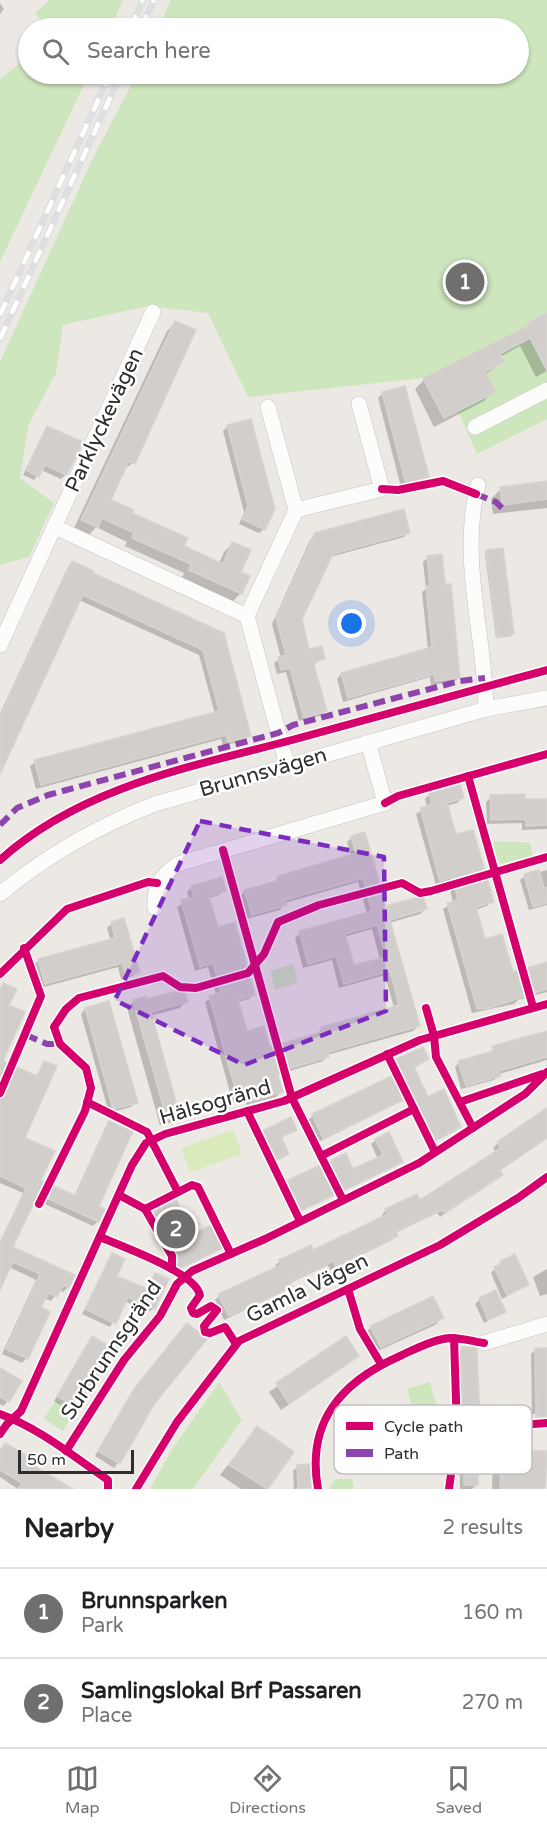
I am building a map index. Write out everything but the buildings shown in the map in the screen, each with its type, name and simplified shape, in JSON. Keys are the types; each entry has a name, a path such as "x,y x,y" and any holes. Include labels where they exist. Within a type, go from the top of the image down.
{"street":[{"name":"Parklyckevägen","path":"0,645 153,312"},
{"path":"475,427 547,390"},
{"path":"296,510 382,489 359,404"},
{"path":"268,407 296,510 247,616 287,765"},
{"path":"478,485 473,507 471,555 486,709"},
{"path":"55,527 247,616"},
{"name":"Brunnsvägen","path":"0,894 25,874 72,843 118,818 155,804 486,709 547,698"},
{"path":"155,908 157,883 165,872 178,864 385,803 368,742"},
{"path":"484,1343 547,1324"}],"highlighted area":[{"path":"200,821 384,857 386,1011 244,1065 115,1000"}],"green space":[{"path":"50,0 123,0 115,18 39,18 35,13"},
{"path":"171,0 547,0 547,419 477,454 458,411 444,418 423,378 248,397 208,313 147,306 63,325 56,373 28,426 20,478 54,503 29,557 0,565 0,362 92,160 132,84 529,84 529,18 163,18"},
{"path":"18,65 18,84 84,84 0,262 0,79"},
{"path":"494,841 530,843 533,855 502,864 498,861"},
{"path":"293,964 298,983 275,990 270,971"},
{"path":"233,1130 242,1154 190,1172 181,1148"},
{"path":"219,1382 242,1420 193,1489 150,1489 171,1451"},
{"path":"430,1382 436,1405 412,1405 407,1389"},
{"path":"56,1400 75,1411 63,1431 44,1419"},
{"path":"335,1479 352,1479 354,1489 329,1489"}],"railway":[{"path":"135,18 143,0"},
{"path":"146,18 154,0"},
{"path":"0,315 105,84"},
{"path":"0,339 116,84"}],"marked path":[{"path":"476,494 496,502 506,512"},
{"path":"0,825 17,808 48,795 278,733 293,725 460,681 485,678"},
{"path":"26,1035 47,1044 60,1044"}],"cycle path":[{"path":"382,489 398,490 443,481 476,494"},
{"path":"0,860 32,835 65,814 138,783 547,670"},
{"path":"385,803 398,796 547,754"},
{"path":"468,776 533,1007"},
{"path":"223,850 292,1098 343,1200"},
{"path":"39,1204 85,1111 91,1088 86,1068 60,1044 54,1027 66,1009 79,998 163,976 180,987 196,988 248,973 264,954 278,922 319,905 402,883 420,893 431,891 547,857"},
{"path":"0,974 67,909 148,882 157,883"},
{"path":"0,1093 41,996 24,948"},
{"name":"Hälsogränd","path":"0,1434 21,1411 132,1165 146,1143 165,1134 284,1101 420,1040 547,1004"},
{"path":"426,1008 434,1036 436,1057 473,1128"},
{"path":"387,1054 435,1152"},
{"name":"Surbrunnsgränd","path":"66,1451 124,1360 160,1316 177,1284 192,1271 265,1239 419,1163 525,1094 547,1072"},
{"path":"460,1102 542,1074"},
{"path":"87,1102 147,1132 178,1192"},
{"path":"321,1156 414,1109"},
{"name":"Hälsogränd","path":"247,1111 300,1221"},
{"name":"Gamla Vägen","path":"136,1489 177,1422 239,1341 440,1245 518,1198 547,1177"},
{"path":"145,1209 192,1185 198,1187 231,1254"},
{"path":"119,1195 145,1209 172,1256 172,1269"},
{"path":"100,1237 140,1253 185,1278 195,1286 200,1295 191,1308 193,1313 197,1314 211,1306 217,1310 204,1326 205,1332 210,1333 225,1327 236,1344"},
{"name":"Gamla Vägen","path":"348,1289 360,1329 381,1364"},
{"path":"318,1489 317,1444 323,1424 332,1407 345,1392 379,1366 432,1342 453,1338 484,1343"},
{"path":"454,1338 456,1405"},
{"path":"0,1414 29,1427 108,1480 108,1489"},
{"path":"532,1424 547,1423"},
{"path":"449,1489 451,1474"}],"place":[{"name":"Brunnsparken","path":"465,282"},
{"name":"Samlingslokal Brf Passaren","path":"176,1229"}]}
